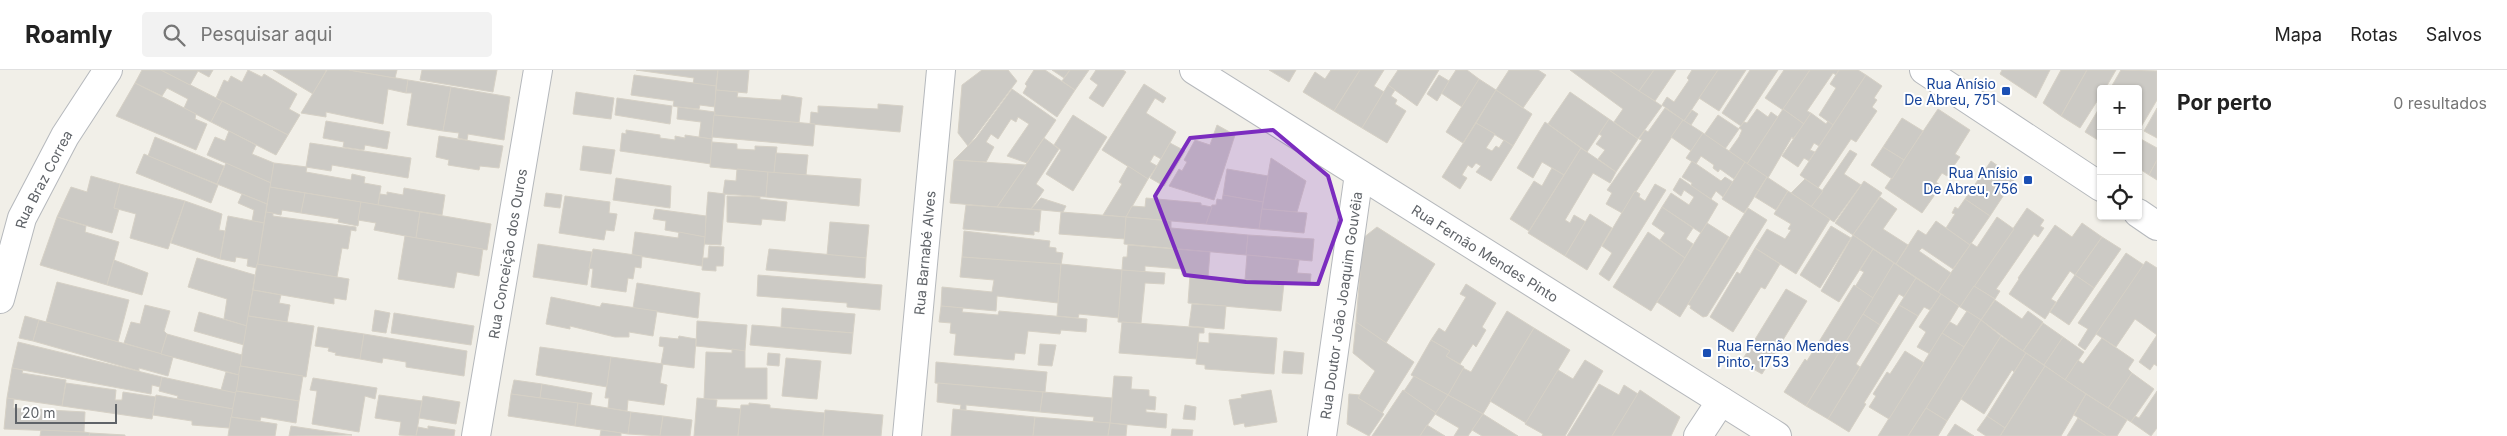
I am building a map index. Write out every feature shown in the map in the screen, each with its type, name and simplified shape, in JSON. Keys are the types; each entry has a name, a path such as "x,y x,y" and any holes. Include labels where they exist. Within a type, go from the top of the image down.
{"street":[{"name":"Rua Braz Correa","path":"0,299 22,218 65,136 108,70"},
{"name":"Rua Conceição dos Ouros","path":"476,436 538,70"},
{"name":"Rua Barnabé Alves","path":"907,436 941,70"},
{"name":"Rua Fernão Mendes Pinto","path":"1194,70 1777,436"},
{"path":"1924,70 2097,184"},
{"name":"Rua Doutor João Joaquim Gouvêia","path":"1322,436 1359,174"},
{"path":"2142,216 2157,226"},
{"path":"1698,436 1721,401"}],"highlighted area":[{"path":"1273,130 1328,176 1341,220 1318,284 1246,282 1185,275 1155,196 1190,138"}],"building":[{"path":"142,70 161,70 222,101 211,122 184,108 188,99 167,88 162,96 135,83"},
{"path":"161,70 213,70 209,77 198,71 190,85"},
{"path":"248,70 262,77 264,74 297,94 289,109 300,115 288,135 216,98 224,80 228,82 231,76 242,82"},
{"path":"273,70 325,70 326,71 313,94"},
{"path":"327,70 349,70 408,80 406,93 388,89 383,124 326,112 326,117 301,113"},
{"path":"349,70 397,70 395,78"},
{"path":"422,70 497,70 493,92 420,80"},
{"path":"636,70 718,70 716,86 693,84 694,78"},
{"path":"718,70 749,70 747,93 716,90"},
{"path":"982,70 1008,70 1017,81 968,146 958,133 962,85"},
{"path":"1034,70 1045,70 1075,90 1057,117 1023,93 1027,86 1025,84"},
{"path":"1052,70 1070,70 1064,78"},
{"path":"1070,70 1089,70 1075,90 1062,81"},
{"path":"1096,70 1123,70 1126,72 1103,107 1089,98 1098,85 1090,79"},
{"path":"1269,70 1296,70 1289,82"},
{"path":"1331,70 1360,70 1334,111 1303,92 1315,72 1325,79"},
{"path":"1360,70 1384,70 1374,86 1384,92 1362,128 1334,111"},
{"path":"1398,70 1439,70 1417,106 1388,85"},
{"path":"1456,70 1467,70 1479,79 1462,107 1441,93"},
{"path":"1509,70 1538,70 1546,75 1523,108 1496,90"},
{"path":"1570,70 1609,70 1662,106 1638,139 1614,122 1623,109"},
{"path":"1609,70 1654,70 1639,91"},
{"path":"1654,70 1676,70 1655,101 1639,91"},
{"path":"1692,70 1718,70 1684,121 1662,105 1667,97 1674,102 1689,80 1687,78"},
{"path":"1718,70 1746,70 1719,111 1699,98"},
{"path":"1750,70 1778,70 1741,126 1722,113"},
{"path":"1784,70 1810,70 1783,110 1765,98"},
{"path":"1810,70 1839,70 1836,75 1833,73 1807,111 1811,113 1804,124 1783,109"},
{"path":"1839,70 1858,70 1866,75 1833,125 1819,115 1836,88 1830,84"},
{"path":"2002,70 2050,70 2036,98 2000,74"},
{"path":"2061,70 2087,70 2061,116 2043,103"},
{"path":"2087,70 2116,70 2107,85 2097,85 2097,101 2080,128 2061,116"},
{"path":"2121,70 2157,71 2157,100 2142,125 2142,85 2112,85"},
{"path":"634,75 716,86 715,107 700,105 699,109 678,107 673,106 674,101 631,95"},
{"path":"1439,75 1449,81 1437,101 1427,94"},
{"path":"1866,75 1882,86 1874,98 1877,100 1872,107 1877,111 1856,142 1851,139 1818,188 1800,175"},
{"path":"1479,79 1496,90 1463,143 1446,132"},
{"path":"408,80 451,87 443,131 407,125 412,93 406,93"},
{"path":"135,83 196,114 195,119 207,124 196,150 116,116"},
{"path":"1144,84 1166,98 1163,103 1155,98 1146,113 1176,132 1161,159 1154,155 1150,162 1157,166 1148,179 1102,150"},
{"path":"1388,85 1395,90 1391,96 1397,100 1395,104 1406,111 1387,143 1362,128"},
{"path":"451,87 510,97 504,140 468,134 467,140 458,138 459,133 443,131"},
{"path":"1012,89 1056,120 1027,163 1007,156 1029,124 1018,117 1016,122 1011,119 998,139 991,134 986,142 994,147 986,162 954,160 976,138"},
{"path":"716,90 738,92 737,97 781,100 782,95 802,98 799,123 714,115"},
{"path":"1496,90 1532,114 1513,146 1476,123"},
{"path":"576,92 614,98 611,119 573,114"},
{"path":"1570,92 1609,119 1587,152 1548,124"},
{"path":"617,98 672,106 670,124 615,115"},
{"path":"222,101 288,135 276,155 211,122"},
{"path":"878,104 903,106 900,132 810,124 811,112 818,113 818,106 878,109"},
{"path":"678,107 715,112 712,139 699,137 701,122 677,119"},
{"path":"1665,108 1683,120 1622,213 1606,204 1612,193 1607,190 1642,140 1639,139 1645,130 1648,132"},
{"path":"2157,108 2157,138 2144,131"},
{"path":"1757,109 1768,117 1771,112 1778,117 1747,164 1729,151 1739,137 1742,130 1739,128 1744,122 1747,123"},
{"path":"1783,109 1804,124 1793,139 1792,137 1768,178 1747,164"},
{"path":"1938,109 1970,130 1955,154 1960,157 1947,176 1942,173 1936,182 1941,186 1922,213 1885,188"},
{"path":"1692,110 1698,114 1691,125 1684,121"},
{"path":"2097,112 2097,140 2085,132"},
{"path":"1811,113 1826,124 1828,121 1833,125 1819,146 1814,143 1810,150 1815,152 1809,161 1804,158 1798,167 1782,156"},
{"path":"714,115 815,124 813,146 712,137"},
{"path":"1073,115 1107,137 1073,191 1046,174 1061,150 1054,145"},
{"path":"1718,115 1739,129 1725,149 1704,135"},
{"path":"1902,118 1923,131 1904,160 1883,147"},
{"path":"1609,119 1638,139 1616,172 1598,159 1605,150 1596,144 1602,136 1599,134"},
{"path":"1683,120 1703,133 1691,151 1671,137"},
{"path":"326,121 390,132 387,149 365,145 364,150 343,147 344,142 323,138"},
{"path":"1545,122 1581,148 1564,175 1542,162 1533,178 1517,168"},
{"path":"1476,123 1495,134 1486,148 1492,151 1496,146 1499,148 1504,140 1513,146 1491,181 1476,172 1481,166 1476,163 1472,168 1468,165 1462,175 1467,178 1460,189 1442,177"},
{"path":"1217,125 1235,135 1214,200 1169,186 1179,169 1182,171 1187,162 1184,160 1195,140 1210,145"},
{"path":"626,130 660,135 660,138 675,140 675,136 685,138 685,135 712,139 711,164 620,151 622,133 626,134"},
{"path":"229,131 256,145 252,154 274,163 271,183 207,155 215,137 225,141"},
{"path":"1703,133 1745,162 1734,179 1720,169 1718,172 1713,168 1714,165 1701,156 1696,164 1686,158"},
{"path":"439,136 503,146 499,168 480,166 479,170 448,165 449,160 436,157"},
{"path":"155,137 224,166 217,184 148,156"},
{"path":"1044,138 1059,149 1036,184 1044,190 1031,209 997,207"},
{"path":"2142,140 2157,148 2157,160 2149,175 2142,171"},
{"path":"712,142 737,144 737,149 755,150 755,146 777,147 774,173 710,167"},
{"path":"310,143 411,158 408,178 332,165 331,171 306,167"},
{"path":"1170,143 1185,151 1164,186 1150,178"},
{"path":"583,146 615,150 611,174 580,170"},
{"path":"1883,147 1904,160 1892,179 1871,165"},
{"path":"1581,148 1616,172 1610,183 1593,173 1565,220 1570,223 1574,215 1586,222 1565,256 1528,233"},
{"path":"1850,150 1857,154 1844,174 1861,185 1834,222 1811,207"},
{"path":"776,153 808,155 806,175 774,173"},
{"path":"144,154 218,185 211,203 136,173"},
{"path":"1271,158 1306,181 1297,212 1262,209"},
{"path":"954,160 1026,165 997,207 950,203"},
{"path":"2157,160 2157,180 2149,175"},
{"path":"1692,161 1721,181 1725,177 1733,182 1723,197 1716,191 1711,199 1691,186 1692,183 1682,177"},
{"path":"1991,161 2015,178 1990,216 1965,199"},
{"path":"1745,162 1767,177 1744,213 1722,199"},
{"path":"226,163 271,183 267,204 217,184"},
{"path":"274,163 307,167 306,172 351,180 352,174 365,177 364,183 381,186 378,205 270,187"},
{"path":"1128,166 1148,179 1126,217 1103,215 1122,184 1119,182"},
{"path":"1552,168 1564,175 1529,231 1510,219 1534,181 1542,186"},
{"path":"737,169 768,172 766,197 723,194 725,180 736,181"},
{"path":"1227,169 1268,176 1263,202 1223,195"},
{"path":"768,172 861,179 859,206 766,197"},
{"path":"91,176 120,184 114,208 119,209 112,233 57,217 71,187 87,192"},
{"path":"1767,177 1788,191 1776,210 1755,197"},
{"path":"616,178 671,186 670,208 613,200"},
{"path":"1680,178 1718,204 1701,233 1662,207 1671,193 1689,205 1694,197 1684,190 1681,196 1673,190"},
{"path":"1805,179 1823,191 1811,207 1791,193"},
{"path":"1864,181 1882,193 1853,235 1835,223"},
{"path":"120,184 185,201 168,249 130,238 136,214 114,208"},
{"path":"1655,184 1666,190 1609,281 1599,274 1612,253 1602,246 1635,191 1645,201"},
{"path":"270,187 305,193 301,213 282,210 281,215 266,212"},
{"path":"404,188 445,195 442,215 378,205 380,194 387,195 387,192 403,195"},
{"path":"1788,191 1830,219 1796,274 1755,248 1767,229 1785,239 1791,230 1788,229 1791,224 1774,214"},
{"path":"708,192 725,194 721,245 704,244"},
{"path":"305,193 361,202 358,226 338,222 339,219 301,213"},
{"path":"546,193 562,195 560,208 544,206"},
{"path":"242,194 267,204 264,223 252,221 254,210 238,203"},
{"path":"1223,195 1263,202 1259,229 1206,224 1212,205 1216,205 1217,199 1222,200"},
{"path":"565,196 610,202 609,213 617,214 614,231 606,230 604,240 559,233"},
{"path":"727,196 760,197 760,199 787,202 785,221 762,219 761,225 727,222"},
{"path":"1880,197 1897,209 1883,229 1908,245 1896,264 1853,235"},
{"path":"1041,198 1066,206 1063,212 1031,209"},
{"path":"1146,198 1201,203 1201,205 1212,207 1206,224 1126,217 1132,206 1145,207"},
{"path":"1965,199 1990,216 1970,245 1946,228 1955,214 1952,213 1955,207 1958,209"},
{"path":"185,201 222,214 219,230 225,231 220,259 171,243"},
{"path":"361,202 420,212 416,238 374,230 376,223 358,220"},
{"path":"966,205 1041,210 1039,232 1034,231 1034,235 963,229"},
{"path":"1662,207 1693,228 1686,239 1693,244 1685,258 1660,240 1665,233 1652,224"},
{"path":"1748,208 1767,220 1707,316 1703,317 1690,308 1691,306 1688,304"},
{"path":"2027,208 2044,220 2040,226 2044,228 2038,237 2034,234 1996,289 2000,291 1995,299 1974,286"},
{"path":"655,209 706,216 705,237 665,230 666,221 653,219"},
{"path":"1262,209 1307,213 1304,233 1259,229"},
{"path":"266,212 273,213 273,216 356,227 356,231 351,230 348,249 342,248 337,277 257,264"},
{"path":"420,212 491,224 487,250 416,238"},
{"path":"1061,212 1126,217 1125,239 1059,234"},
{"path":"1590,214 1612,228 1587,270 1565,256"},
{"path":"228,216 264,223 257,268 247,266 248,259 236,257 235,262 220,259"},
{"path":"57,217 86,226 85,232 119,242 107,285 40,265"},
{"path":"1126,217 1171,221 1171,228 1248,235 1246,255 1124,244"},
{"path":"1997,217 2014,229 1960,307 1938,292 1971,243 1977,247"},
{"path":"1936,221 1970,245 1953,269 1922,248 1919,251 1951,273 1938,292 1896,264 1918,230 1926,235"},
{"path":"830,222 869,225 866,258 827,255"},
{"path":"1707,223 1729,237 1680,317 1657,302"},
{"path":"2082,223 2102,237 2075,275 2070,271 2051,299 2056,302 2045,319 2009,294 2055,225 2072,237"},
{"path":"1831,226 1851,238 1820,288 1800,275"},
{"path":"1377,227 1435,264 1386,343 1356,322 1363,238"},
{"path":"964,231 1050,241 1049,247 1056,248 1056,252 1063,253 1061,265 962,257"},
{"path":"635,232 678,238 679,232 705,237 702,266 632,255"},
{"path":"1648,232 1685,258 1651,311 1613,287"},
{"path":"1248,235 1314,239 1312,261 1246,255"},
{"path":"1853,235 1873,249 1839,302 1821,291"},
{"path":"405,236 483,249 479,276 457,272 454,288 398,279"},
{"path":"2102,237 2121,249 2094,288 2075,275"},
{"path":"538,244 592,252 587,285 533,277"},
{"path":"1128,245 1210,252 1208,277 1182,275 1182,269 1145,266 1145,272 1122,270 1123,257 1127,257"},
{"path":"709,246 724,247 723,266 716,266 716,271 702,270 703,258 708,258"},
{"path":"1755,248 1780,264 1765,289 1761,287 1733,332 1710,317 1737,272 1740,274"},
{"path":"593,249 642,256 641,268 635,267 633,279 628,278 626,292 591,287 593,269 589,268"},
{"path":"769,249 866,258 865,278 766,270"},
{"path":"1873,249 1894,263 1873,298 1855,287 1864,272 1860,270"},
{"path":"2126,253 2144,265 2085,350 2078,345 2088,329 2078,323"},
{"path":"1247,255 1299,260 1297,273 1311,274 1310,285 1245,280"},
{"path":"962,257 1061,264 1058,303 997,296 996,311 941,306 942,287 992,292 994,280 960,277"},
{"path":"197,258 255,275 247,326 224,319 227,299 188,287"},
{"path":"114,260 148,273 142,295 107,285"},
{"path":"2146,261 2157,268 2157,335 2135,319 2116,347 2096,334"},
{"path":"1894,263 1916,278 1904,297 1899,294 1880,325 1863,314"},
{"path":"257,264 349,279 346,300 334,298 334,304 253,290"},
{"path":"1061,264 1122,270 1119,318 1079,314 1078,318 1057,316"},
{"path":"1122,270 1165,273 1164,284 1145,283 1141,323 1118,322"},
{"path":"758,275 882,285 880,310 847,307 847,303 757,296"},
{"path":"1190,275 1284,283 1281,311 1188,303"},
{"path":"2075,275 2094,288 2069,325 2050,312"},
{"path":"1916,278 1941,294 1930,310 1924,307 1918,316 1899,305"},
{"path":"57,282 129,300 118,342 46,322"},
{"path":"637,283 700,293 698,318 633,308"},
{"path":"1466,284 1496,303 1482,327 1486,330 1476,347 1473,344 1460,364 1446,356 1450,351 1431,340 1439,328 1445,332 1466,297 1460,294"},
{"path":"1854,285 1873,298 1806,406 1784,392 1805,359 1807,361"},
{"path":"1974,286 1995,299 1981,320 1960,307"},
{"path":"1786,289 1807,301 1762,374 1741,362"},
{"path":"253,290 281,295 279,303 290,305 287,322 248,316"},
{"path":"1941,294 1959,306 1930,354 1917,347 1926,332 1919,327"},
{"path":"551,297 600,307 602,303 657,311 653,336 629,332 629,337 615,337 570,326 570,329 546,324"},
{"path":"1995,300 2022,319 2028,311 2043,322 2023,351 1981,320"},
{"path":"1192,304 1226,306 1224,329 1189,326"},
{"path":"145,305 170,311 164,331 167,334 161,354 124,343 131,322 140,324"},
{"path":"1899,305 1918,316 1864,403 1866,404 1849,432 1828,419"},
{"path":"941,306 963,308 962,312 998,315 999,311 1087,319 1086,332 1061,330 1060,334 1028,331 1025,354 1015,353 1014,360 954,355 956,334 950,333 951,323 939,322"},
{"path":"782,308 855,314 853,333 781,327"},
{"path":"375,310 390,313 386,333 372,331"},
{"path":"1507,311 1534,328 1483,414 1448,395 1463,368 1471,372"},
{"path":"1967,311 1981,320 1964,347 1942,333 1950,322 1957,326"},
{"path":"199,312 247,326 244,345 194,331"},
{"path":"394,313 474,326 471,345 391,333"},
{"path":"1863,314 1880,325 1856,364 1860,367 1828,419 1806,406"},
{"path":"25,316 39,320 33,341 19,338"},
{"path":"248,316 314,326 306,377 240,366"},
{"path":"39,320 173,357 168,376 139,368 139,371 33,341"},
{"path":"1981,320 2001,336 1947,421 1926,408"},
{"path":"697,321 747,325 745,351 696,346"},
{"path":"1122,322 1204,328 1204,333 1199,333 1197,359 1119,353"},
{"path":"1356,322 1414,362 1382,413 1358,398 1375,371 1353,353"},
{"path":"2043,323 2063,337 2044,365 2023,351"},
{"path":"752,325 853,333 851,354 750,345"},
{"path":"318,327 364,334 360,359 335,355 336,353 328,351 329,348 315,346"},
{"path":"1534,328 1570,350 1526,423 1490,401"},
{"path":"1209,333 1277,338 1274,374 1205,369 1205,365 1196,364 1198,342 1209,343"},
{"path":"1942,333 1964,347 1908,436 1878,436"},
{"path":"167,334 242,355 239,375 161,354"},
{"path":"364,334 467,351 464,376 406,367 406,362 383,358 382,363 360,359"},
{"path":"2157,335 2157,366 2154,364 2150,370 2139,362"},
{"path":"679,336 696,339 694,368 661,364 664,347 659,346 660,337 678,339"},
{"path":"2001,336 2026,353 2014,372 2012,370 1984,414 1961,399"},
{"path":"2063,337 2084,352 2065,380 2044,365"},
{"path":"2102,338 2134,360 2128,369 2132,373 2108,408 2065,380 2078,360 2083,364"},
{"path":"1431,340 1450,351 1446,356 1464,367 1448,395 1411,375"},
{"path":"18,342 162,377 160,387 152,385 151,394 12,368"},
{"path":"1040,344 1056,345 1052,366 1038,365"},
{"path":"540,347 611,357 607,387 536,375"},
{"path":"732,349 745,351 745,368 767,368 767,399 704,399 706,352 732,353"},
{"path":"1284,351 1304,353 1302,374 1282,373"},
{"path":"1905,351 1924,363 1889,419 1869,407 1876,396 1873,394 1887,372 1890,374"},
{"path":"768,353 780,354 779,366 767,365"},
{"path":"2026,353 2045,366 2005,428 1987,416"},
{"path":"611,357 663,364 660,383 667,385 664,405 628,400 627,411 608,408 609,398 605,398"},
{"path":"786,358 821,361 817,399 782,396"},
{"path":"1585,360 1603,371 1565,436 1542,436 1543,434 1525,424 1558,370 1573,379"},
{"path":"936,362 1047,372 1045,392 935,383"},
{"path":"240,366 303,376 299,401 236,391"},
{"path":"2045,366 2086,394 2061,436 2000,436"},
{"path":"12,368 23,370 22,373 66,380 62,406 7,398"},
{"path":"226,372 239,375 236,393 221,390"},
{"path":"2132,373 2154,389 2131,422 2108,408"},
{"path":"1114,376 1132,377 1131,389 1149,390 1149,396 1156,397 1155,410 1146,409 1146,412 1167,414 1166,428 1110,423"},
{"path":"1414,376 1448,395 1436,413 1404,391"},
{"path":"162,377 236,393 233,409 177,399 178,396 159,391"},
{"path":"313,378 377,388 375,399 365,396 359,432 312,424 317,391 310,390"},
{"path":"514,380 542,384 540,398 511,394"},
{"path":"66,383 116,390 115,400 122,400 123,392 156,397 152,419 62,406"},
{"path":"938,383 1043,392 1040,412 966,405 966,410 960,410 961,405 937,402"},
{"path":"542,384 592,393 590,405 540,398"},
{"path":"1599,384 1619,395 1624,385 1638,394 1612,436 1567,436"},
{"path":"1271,390 1277,422 1245,427 1244,423 1234,425 1229,400 1242,398 1241,395"},
{"path":"1403,390 1436,413 1420,436 1372,436"},
{"path":"1640,390 1680,417 1671,436 1612,436"},
{"path":"236,391 299,401 296,423 261,417 260,421 231,417"},
{"path":"2157,391 2157,428 2151,436 2131,422 2135,416 2139,418"},
{"path":"1043,392 1112,398 1110,423 1093,422 1094,417 1040,412"},
{"path":"511,394 578,403 575,426 508,416"},
{"path":"1349,394 1360,395 1358,398 1384,414 1369,436 1347,424"},
{"path":"2086,394 2127,420 2117,436 2106,436 2074,415"},
{"path":"156,395 233,409 229,428 192,425 192,421 153,415"},
{"path":"379,395 422,401 416,436 399,435 401,422 375,418"},
{"path":"1448,395 1483,414 1468,436 1454,436 1459,428 1435,414"},
{"path":"423,396 460,402 456,424 419,418"},
{"path":"7,398 14,399 13,408 85,412 84,432 4,429"},
{"path":"697,398 717,400 716,407 741,409 738,436 694,436"},
{"path":"578,403 631,412 628,434 575,426"},
{"path":"749,403 770,405 770,408 825,413 823,436 738,436 741,405 749,405"},
{"path":"1185,405 1196,407 1195,420 1183,419"},
{"path":"1926,408 1947,421 1938,436 1908,436"},
{"path":"953,409 1035,417 1033,436 951,436"},
{"path":"825,410 883,415 881,436 823,436"},
{"path":"631,412 663,416 660,436 628,434"},
{"path":"1483,414 1518,436 1482,436 1472,430"},
{"path":"663,416 692,420 690,436 660,436"},
{"path":"1987,416 2005,428 2000,436 1986,436 1977,430"},
{"path":"231,417 277,424 275,436 228,436"},
{"path":"1035,417 1110,423 1108,436 1033,436"},
{"path":"2078,418 2106,436 2067,436"},
{"path":"1110,423 1127,425 1126,436 1108,436"},
{"path":"1955,424 1974,436 1947,436"},
{"path":"1427,425 1445,436 1420,436"},
{"path":"291,426 352,435 289,436"},
{"path":"428,426 455,430 454,436 416,436 418,427 428,429"},
{"path":"1172,429 1193,430 1192,436 1171,436"},
{"path":"41,430 90,433 89,436 40,436"},
{"path":"601,430 621,433 621,436 600,436"},
{"path":"90,433 125,435 125,436 89,436"}],"place":[{"name":"Rua Anísio De Abreu, 751","path":"2006,91"},
{"name":"Rua Anísio De Abreu, 756","path":"2028,180"},
{"name":"Rua Fernão Mendes Pinto, 1753","path":"1707,353"}]}
